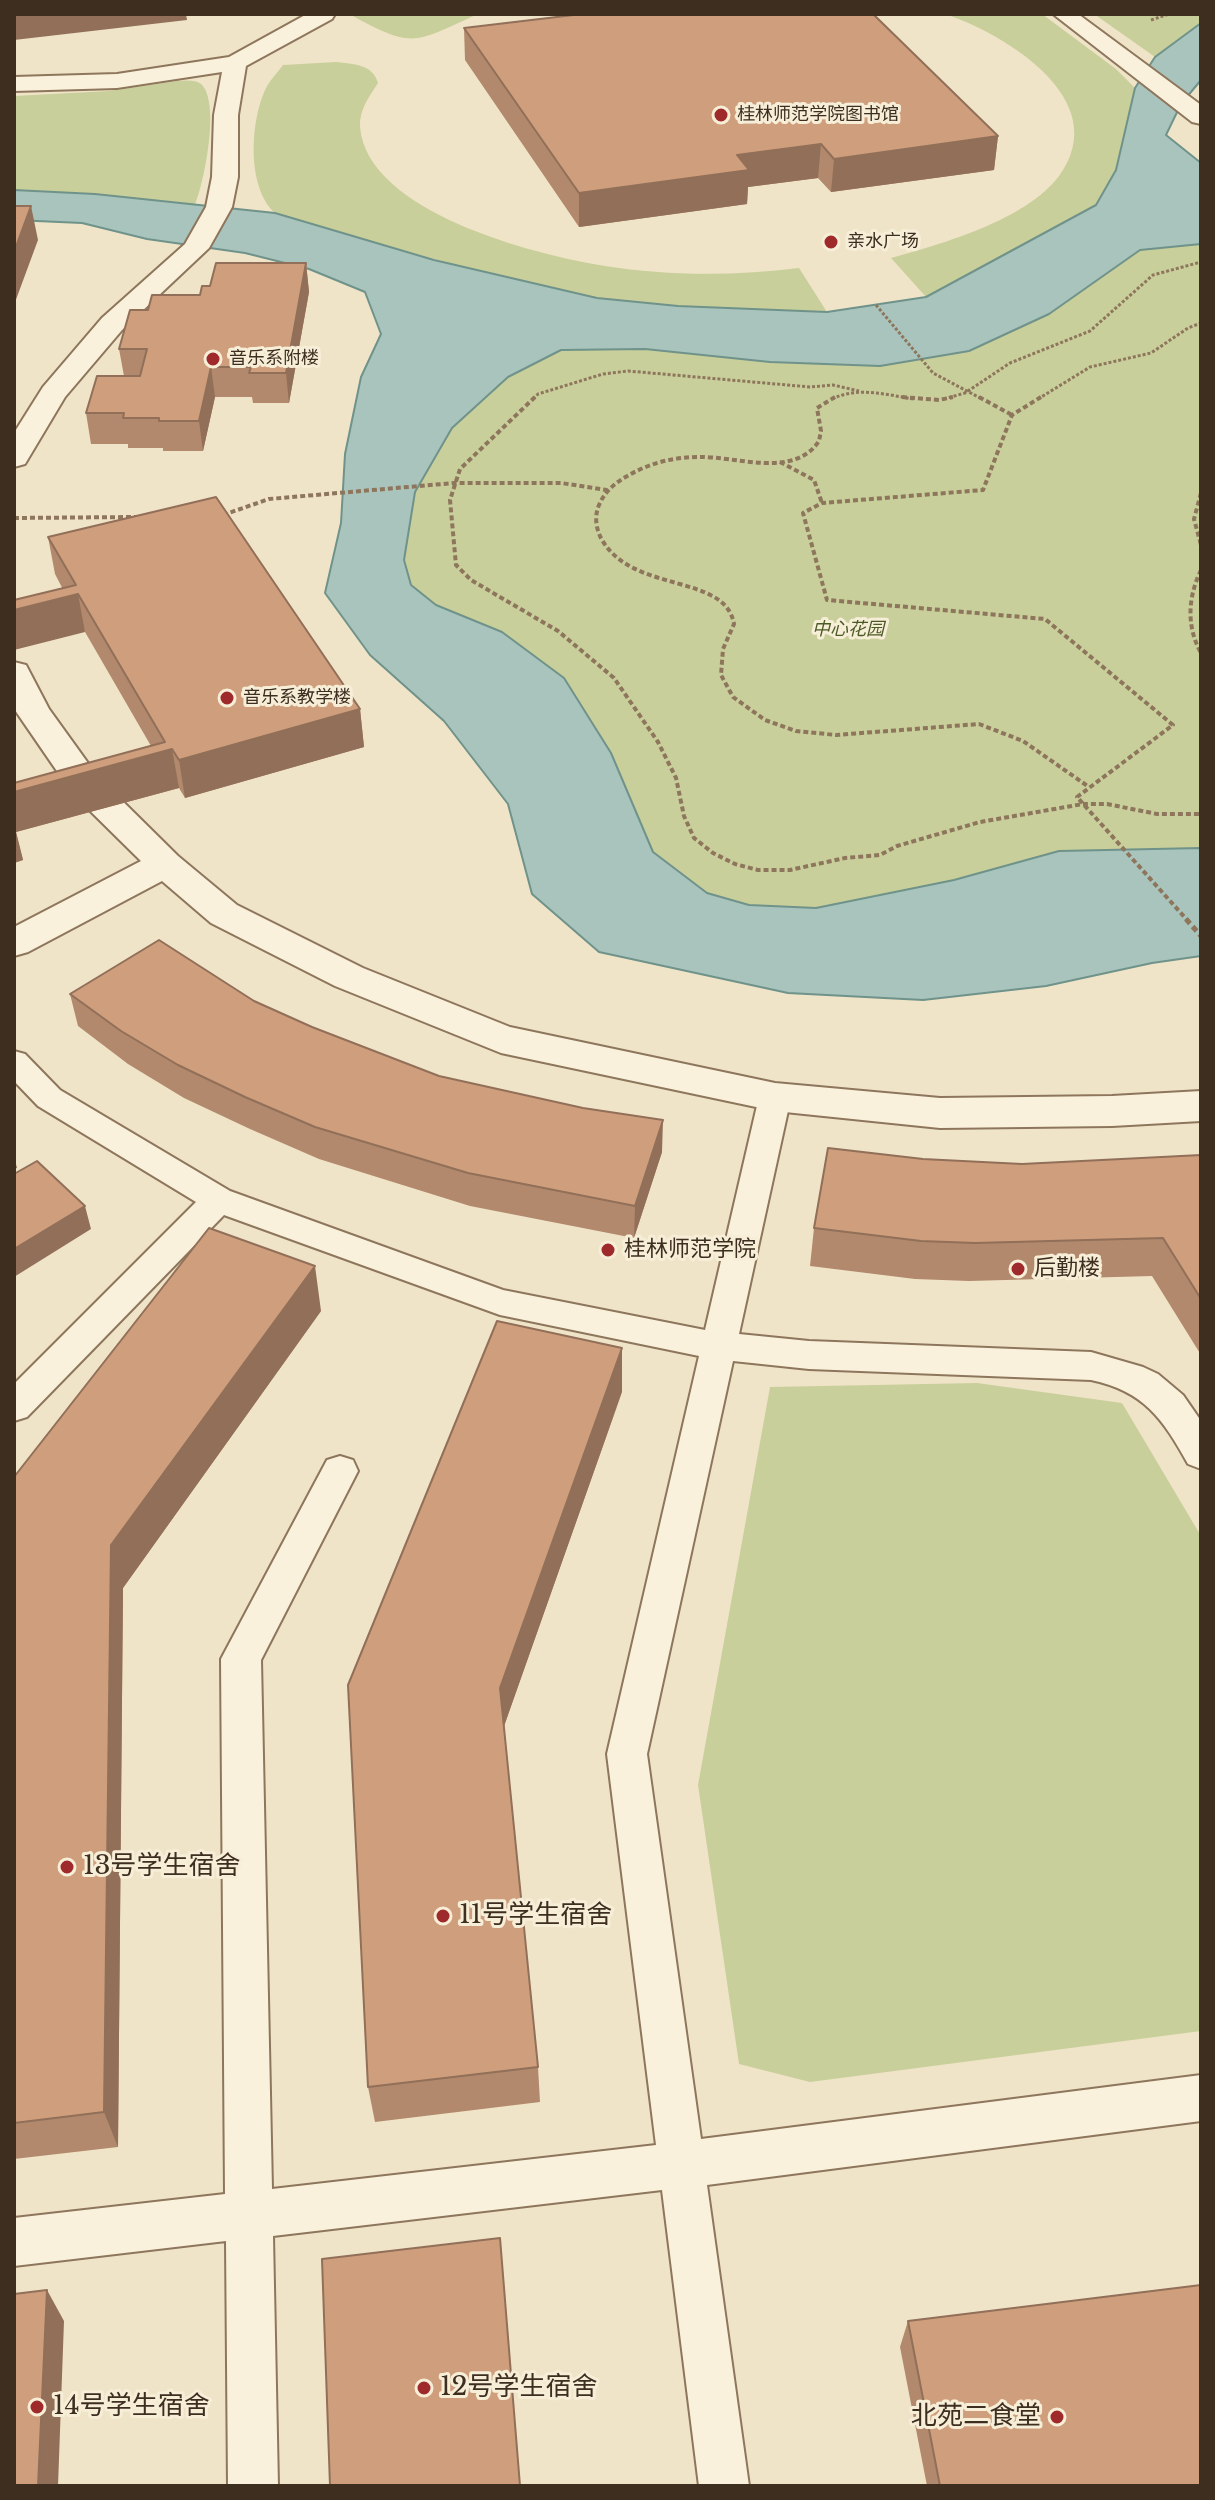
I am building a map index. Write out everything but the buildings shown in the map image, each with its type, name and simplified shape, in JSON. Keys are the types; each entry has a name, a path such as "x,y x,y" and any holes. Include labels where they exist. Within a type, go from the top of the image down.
{"street":[{"path":"14,84 117,81 235,63 324,14"},
{"path":"1064,14 1191,111"},
{"path":"14,458 53,393 112,324 196,248 219,207 225,177 226,115 235,63"},
{"path":"14,672 32,710 85,785 165,864 224,914 349,977 501,1039 775,1097 940,1113 1112,1111 1201,1106"},
{"path":"14,943 165,864"}],"lane":[{"path":"14,1062 49,1098 218,1200 500,1302 719,1346 809,1355 1114,1369 1135,1377 1162,1394 1179,1414 1201,1454"},
{"path":"724,2486 627,1754 775,1097"},
{"path":"14,1407 218,1200"},
{"path":"253,2486 241,1659 340,1471"},
{"path":"14,2242 681,2165 1201,2098"}],"path":[{"path":"1201,262 1160,270 1129,293 1100,324 1013,362 967,392 933,401 833,385 810,387 651,372 603,374 538,394 460,469 450,500 456,565 471,580 558,631 614,678 670,766 694,838 713,853 735,864 758,870 790,870 845,858 880,855 897,846 980,822 1083,804 1107,804 1157,814 1201,814"},
{"path":"876,305 933,373 1012,415"},
{"path":"1201,323 1188,328 1151,353 1090,367 1012,415 983,490 822,503 803,513 827,600 1045,619 1173,725 1077,797 1201,936"},
{"path":"859,391 842,393 817,408 823,433 810,452 780,462 687,457 621,479 607,490 599,503 596,519 599,534 626,565 650,577 701,592 724,603 734,619 733,635 723,649 720,664 724,682 733,699 751,714 803,734 838,736 978,723 1009,734 1089,787"},
{"path":"780,462 814,480 822,503"},
{"path":"213,516 226,515 269,499 454,483 561,483 607,490"},
{"path":"1201,493 1191,521 1201,545"},
{"path":"14,518 142,518"},
{"path":"1201,570 1195,581 1190,619 1192,640 1201,653"}],"green space":[{"path":"349,14 478,14 440,31 414,38 388,33"},
{"path":"945,14 1042,14 1116,69 1135,88 1115,173 1096,205 926,297 891,258 1005,218 1044,192 1059,176 1073,148 1073,121 1063,97 1046,74 996,37"},
{"path":"1094,14 1201,14 1201,23 1155,57"},
{"path":"336,62 367,69 378,83 365,104 360,121 370,157 391,183 422,205 459,224 538,252 605,266 702,274 799,268 827,312 681,308 594,297 474,270 275,213 259,187 255,170 254,134 261,100 283,65"},
{"path":"177,81 201,84 210,107 209,143 195,205 14,190 14,96 109,91"},
{"name":"中心花园","path":"1201,244 1201,848 1058,851 954,880 816,908 749,905 707,893 653,852 611,753 502,632 436,605 411,585 404,560 415,492 452,428 508,377 561,350 645,349 770,362 880,366 1049,314 1140,250"},
{"path":"977,1383 1122,1403 1201,1536 1201,2031 810,2082 739,2064 698,1785 770,1387"}],"water":[{"path":"1201,23 1201,80 1181,104 1166,135 1201,163 1201,244 1140,250 1049,314 969,351 880,366 770,362 645,349 561,350 508,377 452,428 415,492 404,560 411,585 436,605 502,632 564,678 611,753 653,852 707,893 749,905 816,908 954,880 1059,851 1201,848 1201,956 1152,963 1046,986 923,1000 788,993 599,952 532,894 508,804 444,721 370,655 325,593 341,523 345,454 361,377 381,334 365,292 309,269 245,253 147,239 82,223 14,220 14,190 95,194 275,213 434,260 597,298 678,306 827,312 926,297 1096,205 1116,170 1135,88 1155,57"}],"place":[{"name":"桂林师范学院图书馆","path":"721,115"},
{"name":"亲水广场","path":"831,242"},
{"name":"音乐系附楼","path":"213,359"},
{"name":"音乐系教学楼","path":"227,698"},
{"name":"桂林师范学院","path":"608,1250"},
{"name":"后勤楼","path":"1018,1269"},
{"name":"13号学生宿舍","path":"67,1867"},
{"name":"11号学生宿舍","path":"443,1916"},
{"name":"12号学生宿舍","path":"424,2388"},
{"name":"14号学生宿舍","path":"37,2407"},
{"name":"北苑二食堂","path":"1057,2417"}]}
